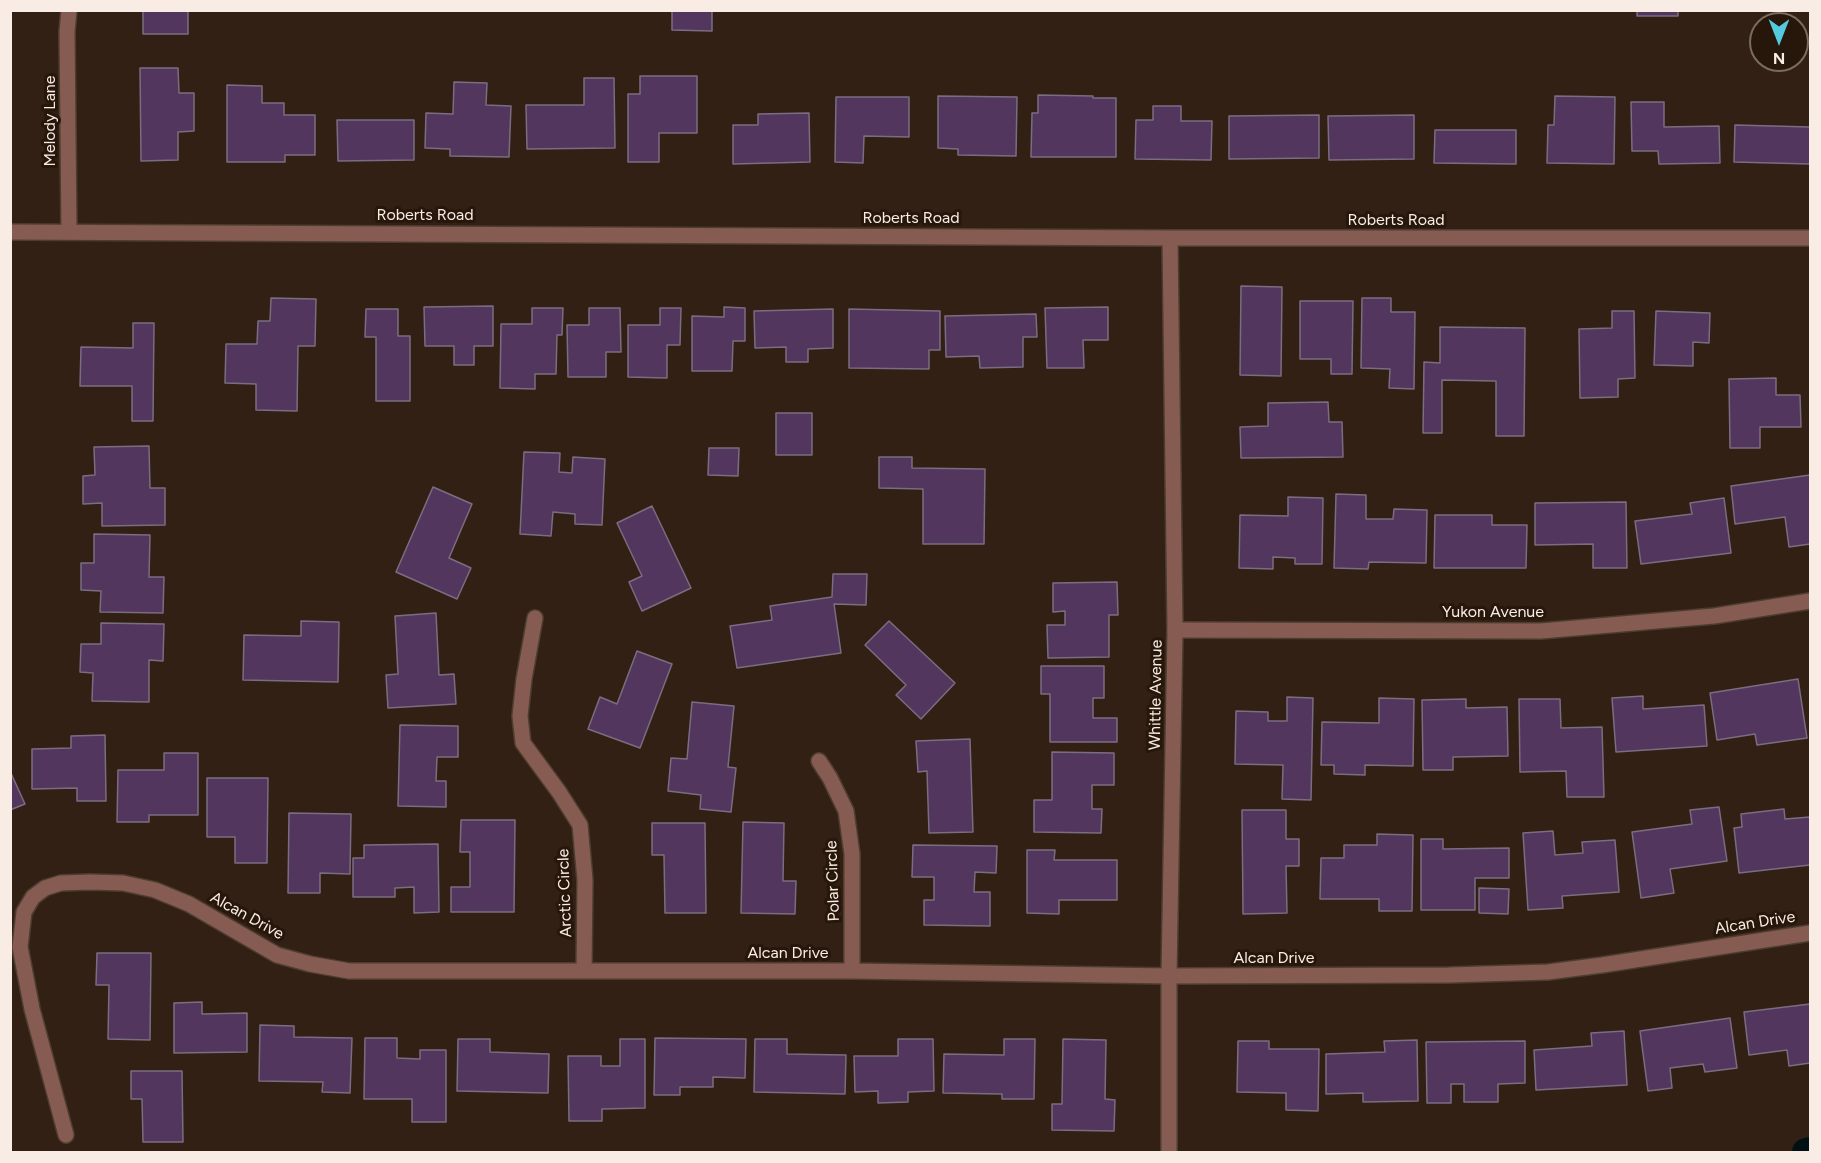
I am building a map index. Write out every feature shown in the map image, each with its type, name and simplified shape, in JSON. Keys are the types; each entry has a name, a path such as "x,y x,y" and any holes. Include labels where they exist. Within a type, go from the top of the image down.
{"street":[{"name":"Melody Lane","path":"69,10 67,32 69,232"},
{"name":"Roberts Road","path":"10,232 1170,238 1810,238"},
{"name":"Whittle Avenue","path":"1169,1152 1169,976 1175,630 1170,238"},
{"name":"Yukon Avenue","path":"1175,630 1541,631 1714,616 1810,601"},
{"name":"Arctic Circle","path":"535,618 520,716 523,743 580,825 585,880 584,971"},
{"name":"Polar Circle","path":"819,761 846,811 852,854 852,971"},
{"name":"Alcan Drive","path":"66,1135 32,1009 20,947 24,912 33,897 45,888 61,883 123,883 155,890 189,904 278,955 310,964 350,971 852,971 1169,976 1449,975 1548,972 1810,933"}],"building":[{"path":"143,10 188,10 188,34 143,34"},
{"path":"672,10 712,10 712,31 672,30"},
{"path":"1637,10 1678,10 1678,16 1637,16"},
{"path":"140,68 178,68 179,93 194,93 194,131 178,132 178,160 141,161"},
{"path":"640,76 697,76 697,133 659,133 659,162 628,162 628,94 640,94"},
{"path":"584,78 614,78 615,148 527,149 526,105 584,105"},
{"path":"454,82 487,83 486,105 511,106 509,157 450,156 450,149 425,148 426,113 453,114"},
{"path":"227,85 262,86 262,103 284,103 284,115 315,115 315,155 285,155 285,162 227,162"},
{"path":"1038,95 1116,98 1116,157 1031,157 1032,113 1038,113"},
{"path":"938,96 1017,97 1016,156 958,155 958,149 938,148"},
{"path":"1555,96 1615,97 1614,164 1547,163 1548,125 1554,125"},
{"path":"836,97 909,97 909,137 864,136 863,163 835,162"},
{"path":"1631,102 1664,102 1664,127 1719,126 1720,163 1659,164 1658,151 1632,151"},
{"path":"1153,106 1181,106 1181,121 1212,121 1211,160 1135,159 1136,120 1153,120"},
{"path":"809,113 810,162 733,164 733,125 758,125 758,114"},
{"path":"1319,115 1319,158 1229,159 1229,116"},
{"path":"1414,115 1414,159 1329,160 1328,116"},
{"path":"337,120 414,120 414,160 338,161"},
{"path":"1735,125 1810,127 1810,164 1734,162"},
{"path":"1435,130 1516,130 1516,164 1434,163"},
{"path":"1241,286 1282,287 1281,376 1240,375"},
{"path":"271,298 316,299 315,346 298,346 297,411 256,410 256,384 225,383 226,344 257,344 258,321 270,321"},
{"path":"1362,298 1391,298 1391,312 1415,312 1414,389 1389,388 1390,369 1361,368"},
{"path":"1300,301 1353,301 1352,374 1331,374 1331,359 1300,359"},
{"path":"493,306 493,346 474,346 474,365 454,365 454,346 425,346 424,307"},
{"path":"724,307 745,308 745,341 733,341 732,371 692,371 692,316 724,317"},
{"path":"1108,307 1108,340 1083,340 1084,368 1047,368 1045,308"},
{"path":"532,308 563,308 562,335 557,335 556,374 535,374 535,389 500,388 501,324 532,324"},
{"path":"589,308 620,308 621,352 606,352 606,377 568,377 567,325 589,325"},
{"path":"660,308 681,308 680,345 667,345 667,378 628,377 628,325 660,325"},
{"path":"366,309 398,309 398,336 410,336 410,401 376,401 376,337 365,337"},
{"path":"833,309 833,348 808,349 808,362 786,362 786,347 755,348 754,311"},
{"path":"849,309 940,311 940,350 929,350 929,369 849,368"},
{"path":"1612,311 1634,311 1635,378 1618,379 1618,397 1580,398 1579,329 1612,328"},
{"path":"1656,311 1710,313 1709,343 1693,342 1693,366 1654,365"},
{"path":"1036,314 1037,337 1023,337 1023,367 980,368 979,356 946,357 945,316"},
{"path":"133,323 154,323 153,421 132,421 132,386 80,386 81,347 133,348"},
{"path":"1440,327 1525,328 1524,436 1496,436 1496,381 1442,380 1442,433 1423,433 1424,362 1440,363"},
{"path":"1776,378 1776,395 1800,395 1801,427 1760,427 1760,448 1730,448 1729,379"},
{"path":"1328,402 1329,422 1342,422 1343,457 1241,458 1240,427 1268,426 1268,403"},
{"path":"776,413 812,413 812,455 776,455"},
{"path":"149,446 150,488 165,488 165,525 102,526 102,503 83,504 83,476 95,475 94,447"},
{"path":"709,448 739,448 738,476 708,475"},
{"path":"524,452 560,453 559,472 572,473 573,457 605,459 602,525 575,524 575,514 553,512 551,536 520,534"},
{"path":"879,457 912,457 912,468 985,469 984,544 923,544 923,489 879,488"},
{"path":"1810,475 1810,544 1789,547 1785,517 1735,524 1731,486"},
{"path":"433,487 472,504 449,558 471,568 457,599 396,572"},
{"path":"1336,494 1366,495 1366,519 1393,519 1394,509 1427,510 1426,563 1369,562 1368,569 1334,568"},
{"path":"1288,497 1323,498 1322,564 1295,564 1295,558 1273,557 1273,569 1239,568 1240,515 1288,516"},
{"path":"1724,498 1731,553 1641,564 1635,521 1692,514 1690,503"},
{"path":"1626,502 1627,568 1593,568 1593,544 1535,545 1535,503"},
{"path":"652,506 691,588 642,611 629,582 642,576 617,523"},
{"path":"1435,515 1492,515 1492,525 1527,525 1526,568 1434,568"},
{"path":"94,534 150,535 149,577 164,577 163,613 100,612 101,591 81,590 81,563 94,563"},
{"path":"833,574 867,574 866,605 834,604 841,653 737,668 730,626 772,620 770,606 832,597"},
{"path":"1117,582 1118,615 1109,615 1109,657 1048,658 1047,625 1065,625 1065,611 1053,612 1053,583"},
{"path":"436,613 439,675 454,674 456,704 388,708 386,675 398,674 395,616"},
{"path":"301,621 339,622 338,682 243,680 244,635 301,636"},
{"path":"889,621 955,683 921,719 896,695 906,685 865,645"},
{"path":"101,623 164,624 163,661 149,660 149,702 92,701 93,673 80,672 81,644 101,644"},
{"path":"637,651 672,664 640,748 588,729 600,697 617,704"},
{"path":"1041,666 1104,666 1104,698 1093,698 1093,718 1117,718 1117,742 1050,742 1050,694 1041,694"},
{"path":"1798,679 1807,738 1757,745 1755,734 1717,740 1710,693"},
{"path":"1643,696 1643,709 1704,705 1707,746 1616,752 1612,698"},
{"path":"1287,697 1313,698 1311,800 1282,799 1283,765 1235,764 1236,711 1268,712 1268,721 1287,721"},
{"path":"1379,698 1414,699 1413,766 1365,765 1365,775 1334,774 1334,765 1321,765 1322,722 1379,723"},
{"path":"1466,699 1466,708 1507,707 1508,756 1453,757 1453,770 1423,770 1422,700"},
{"path":"1519,699 1560,699 1561,728 1602,727 1604,797 1567,797 1566,771 1520,772"},
{"path":"692,702 734,706 728,767 736,768 731,812 700,809 701,795 668,791 671,758 687,759"},
{"path":"400,725 458,726 458,757 437,757 436,781 446,781 446,807 398,806"},
{"path":"105,735 106,801 77,801 77,788 32,789 32,749 71,748 71,736"},
{"path":"970,739 973,832 929,833 927,771 918,772 916,741"},
{"path":"1052,752 1114,753 1114,785 1092,785 1092,809 1102,809 1101,833 1034,832 1034,800 1052,800"},
{"path":"164,753 198,753 198,815 149,815 149,822 117,822 118,770 164,770"},
{"path":"10,771 25,804 10,810"},
{"path":"207,778 268,778 267,863 235,863 235,837 207,837"},
{"path":"1719,807 1727,861 1670,869 1674,893 1641,898 1632,832 1692,824 1690,810"},
{"path":"1784,809 1785,819 1810,817 1810,865 1739,873 1734,828 1742,827 1741,814"},
{"path":"1242,810 1286,810 1286,839 1299,839 1299,866 1286,866 1287,913 1243,914"},
{"path":"289,813 351,814 350,874 320,873 320,893 288,893"},
{"path":"461,820 515,820 514,912 451,912 451,887 470,887 470,852 460,852"},
{"path":"743,822 784,823 783,881 796,881 795,914 741,913"},
{"path":"652,823 705,823 706,913 665,913 664,855 652,855"},
{"path":"1553,831 1555,855 1583,853 1582,842 1615,840 1619,892 1562,896 1563,908 1528,910 1523,833"},
{"path":"1377,834 1413,835 1412,911 1379,911 1379,899 1320,899 1321,858 1344,858 1344,845 1377,845"},
{"path":"1421,839 1443,839 1443,849 1509,848 1509,878 1475,878 1475,910 1421,910"},
{"path":"438,844 439,912 414,913 414,887 395,888 395,897 353,897 353,858 364,858 364,845"},
{"path":"913,845 997,846 996,873 975,872 974,892 990,892 990,926 924,925 924,900 934,900 934,877 912,877"},
{"path":"1027,850 1055,850 1054,860 1117,860 1117,900 1059,900 1059,914 1027,913"},
{"path":"1479,888 1509,889 1508,914 1479,913"},
{"path":"97,953 151,953 150,1040 108,1039 109,985 96,985"},
{"path":"202,1002 202,1014 247,1013 247,1052 174,1053 174,1003"},
{"path":"1810,1004 1810,1063 1789,1066 1787,1050 1749,1055 1744,1012"},
{"path":"1730,1018 1737,1068 1705,1072 1703,1064 1670,1068 1672,1088 1648,1091 1640,1031"},
{"path":"260,1025 294,1026 294,1037 352,1038 350,1093 322,1092 323,1082 259,1081"},
{"path":"1624,1031 1627,1085 1536,1090 1534,1050 1592,1046 1591,1033"},
{"path":"365,1038 397,1038 397,1058 420,1059 420,1050 446,1050 446,1122 412,1122 412,1099 364,1099"},
{"path":"655,1038 746,1039 745,1078 713,1077 713,1087 680,1087 680,1095 654,1095"},
{"path":"458,1039 490,1039 490,1052 549,1054 548,1093 457,1091"},
{"path":"620,1039 645,1039 645,1108 602,1109 602,1121 569,1121 568,1056 601,1056 601,1066 620,1066"},
{"path":"755,1039 787,1039 787,1054 846,1055 845,1094 754,1092"},
{"path":"898,1039 933,1039 934,1091 908,1092 908,1102 878,1103 878,1091 855,1092 854,1056 898,1056"},
{"path":"1004,1039 1035,1039 1034,1099 1002,1099 1002,1094 943,1093 944,1054 1004,1055"},
{"path":"1063,1039 1106,1040 1105,1099 1115,1100 1114,1131 1052,1130 1052,1104 1062,1104"},
{"path":"1417,1040 1418,1101 1363,1102 1363,1093 1326,1094 1326,1054 1385,1052 1384,1041"},
{"path":"1238,1041 1269,1041 1269,1049 1319,1049 1318,1111 1286,1110 1286,1093 1237,1092"},
{"path":"1525,1041 1525,1083 1498,1084 1498,1102 1464,1102 1464,1084 1451,1084 1451,1103 1427,1103 1426,1042"},
{"path":"131,1071 182,1071 183,1142 143,1142 142,1099 131,1099"}],"waterway":[{"path":"1806,1152 1810,1151"}]}
